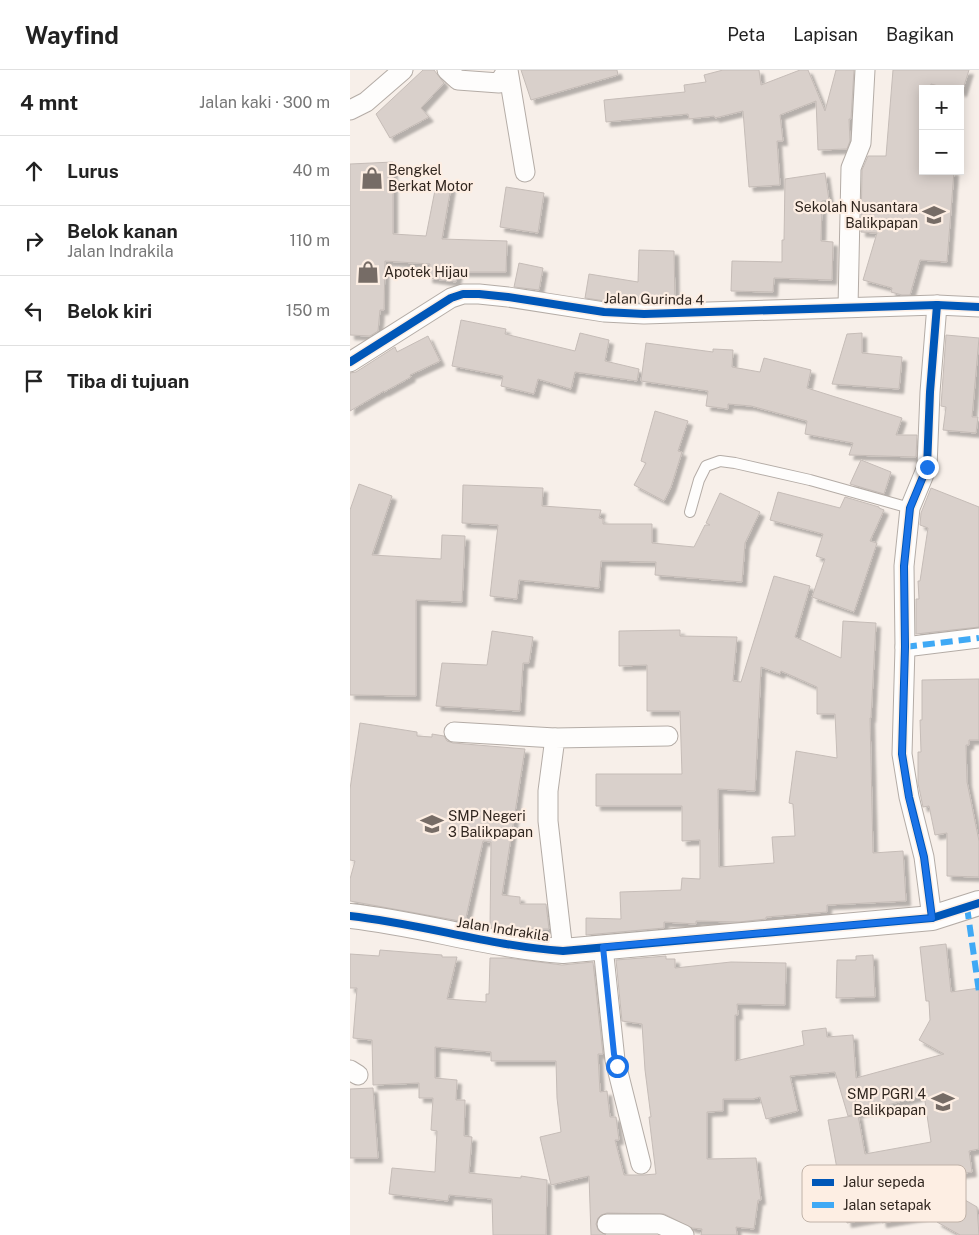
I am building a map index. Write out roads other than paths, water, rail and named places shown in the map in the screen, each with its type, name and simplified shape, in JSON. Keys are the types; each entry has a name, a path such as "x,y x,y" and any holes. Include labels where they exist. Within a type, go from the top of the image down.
{"street":[{"path":"350,110 366,102 403,70"},
{"path":"447,70 458,80 499,83 508,70"},
{"path":"508,70 525,172"},
{"path":"848,307 851,168 861,143 865,70"},
{"name":"Jalan Gurinda 4","path":"350,362 451,298 463,294 508,297 604,312 644,314 937,305 979,307"},
{"path":"932,918 924,857 909,798 902,754 905,647 904,566 910,508 927,467 930,392 937,305"},
{"path":"905,647 979,638"},
{"path":"454,732 555,738 668,736"},
{"path":"555,738 548,791 548,821 563,951"},
{"name":"Jalan Indrakila","path":"350,916 389,921 510,946 563,951 932,918 979,903"},
{"path":"603,947 615,1060 641,1164"},
{"path":"607,1224 660,1224 684,1235"}],"lane":[{"path":"690,512 699,480 706,466 720,461 810,480 910,508"}],"place":[{"name":"Bengkel Berkat Motor","path":"372,178"},
{"name":"Sekolah Nusantara Balikpapan","path":"934,215"},
{"name":"Apotek Hijau","path":"368,272"},
{"name":"SMP Negeri 3 Balikpapan","path":"432,824"},
{"name":"SMP PGRI 4 Balikpapan","path":"943,1102"}]}
